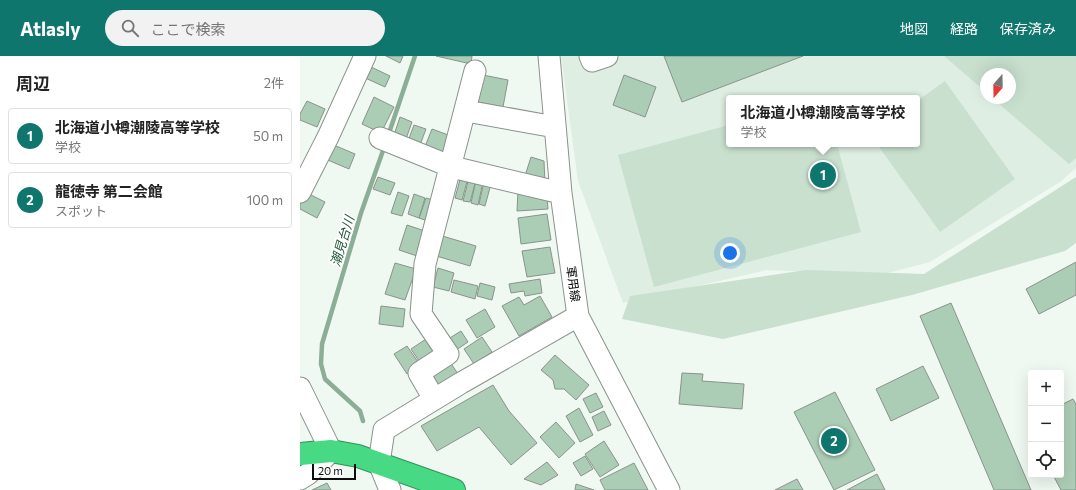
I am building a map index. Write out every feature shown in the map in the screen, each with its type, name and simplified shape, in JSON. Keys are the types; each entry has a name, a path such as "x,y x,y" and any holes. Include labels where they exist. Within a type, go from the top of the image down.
{"highway":[{"path":"300,454 331,451 358,456 454,490"}],"street":[{"path":"300,192 328,137 365,56"},
{"name":"軍用線","path":"549,56 561,193 578,316 669,490"},
{"path":"590,56 592,61 607,56"},
{"path":"434,399 419,373 448,354 421,314 425,264 452,167 475,71"},
{"path":"466,111 555,127"},
{"path":"385,140 452,167 561,193"},
{"path":"390,490 379,463 384,430 434,399 578,316"},
{"path":"300,388 331,451 308,474 300,479"}],"shaded area":[{"path":"561,56 1076,56 1076,168 1060,182 930,262 880,275 767,270 623,303 578,181"},
{"path":"944,56 1076,56 1076,158 1069,164 999,104 1016,104 1016,68 980,68 980,87"},
{"path":"945,81 1015,179 940,232 879,147 920,147 920,99"},
{"path":"726,126 726,147 838,147 861,232 654,287 618,155"},
{"path":"1076,177 1076,243 1065,251 912,295 723,339 622,319 630,296 806,270 924,274"}],"building":[{"path":"386,56 403,56 400,63"},
{"path":"436,56 472,56 471,64"},
{"path":"664,56 803,56 682,102"},
{"path":"369,66 390,76 385,87 363,77"},
{"path":"483,75 508,80 503,107 478,102"},
{"path":"624,75 656,87 645,117 613,105"},
{"path":"374,97 394,107 381,133 362,124"},
{"path":"307,101 325,109 317,127 300,120 300,114"},
{"path":"400,117 412,122 406,139 394,135"},
{"path":"414,125 426,129 420,145 408,141"},
{"path":"432,129 451,136 443,157 424,149"},
{"path":"329,143 355,154 349,169 323,158"},
{"path":"531,157 544,161 545,185 524,179"},
{"path":"461,176 468,178 462,200 455,198"},
{"path":"378,177 395,183 390,195 373,189"},
{"path":"469,178 476,180 470,202 463,201"},
{"path":"476,180 483,182 478,205 471,203"},
{"path":"484,182 491,184 485,206 479,204"},
{"path":"518,190 547,197 548,209 517,211"},
{"path":"305,192 325,202 317,218 300,209 300,203"},
{"path":"398,192 409,196 402,216 391,213"},
{"path":"414,194 425,198 419,218 408,214"},
{"path":"426,198 437,201 431,222 419,218"},
{"path":"547,214 551,240 521,244 518,218"},
{"path":"407,225 428,232 420,257 399,250"},
{"path":"439,235 476,246 470,266 433,255"},
{"path":"550,247 555,273 527,277 522,251"},
{"path":"1076,262 1076,295 1039,314 1026,289"},
{"path":"395,263 416,269 405,300 385,294"},
{"path":"438,268 454,273 449,291 433,287"},
{"path":"540,279 542,293 525,296 524,291 511,293 509,284"},
{"path":"454,280 478,286 475,299 451,292"},
{"path":"480,283 495,287 492,300 477,296"},
{"path":"540,296 552,317 519,336 502,306 519,297 524,305"},
{"path":"951,303 1031,490 994,490 920,316"},
{"path":"381,306 405,309 403,327 379,324"},
{"path":"485,309 495,327 477,338 466,320"},
{"path":"461,331 468,342 453,352 445,341"},
{"path":"429,337 439,352 421,364 411,349"},
{"path":"482,337 492,352 474,364 464,349"},
{"path":"407,346 420,365 407,374 394,354"},
{"path":"555,355 589,385 576,400 564,389 555,389 553,380 541,370"},
{"path":"448,359 458,374 437,388 427,373"},
{"path":"923,366 939,398 891,421 876,389"},
{"path":"682,373 703,374 702,381 744,384 742,409 679,404"},
{"path":"493,385 509,411 537,443 511,465 479,427 437,451 421,426"},
{"path":"835,392 875,470 834,490 794,412"},
{"path":"596,393 603,407 590,413 583,399"},
{"path":"1073,399 1076,404 1076,490 1061,490 1055,478 1064,478 1064,404"},
{"path":"579,408 593,435 580,442 566,416"},
{"path":"604,411 611,425 598,431 592,417"},
{"path":"556,422 575,443 559,458 540,437"},
{"path":"604,441 619,465 600,477 585,454"},
{"path":"585,456 593,469 581,476 573,463"},
{"path":"547,462 558,475 541,485 524,479"},
{"path":"634,463 648,490 605,490 600,480"},
{"path":"877,474 885,490 847,490"},
{"path":"797,479 803,490 775,490"},
{"path":"327,483 331,490 312,490"},
{"path":"576,484 594,490 575,490"}],"waterway":[{"name":"潮見台川","path":"388,136 415,56"},
{"name":"潮見台川","path":"363,421 360,411 325,379 321,364 322,344 361,213 385,145"}],"place":[{"name":"北海道小樽潮陵高等学校","path":"823,175"},
{"name":"龍徳寺 第二会館","path":"834,441"}]}
